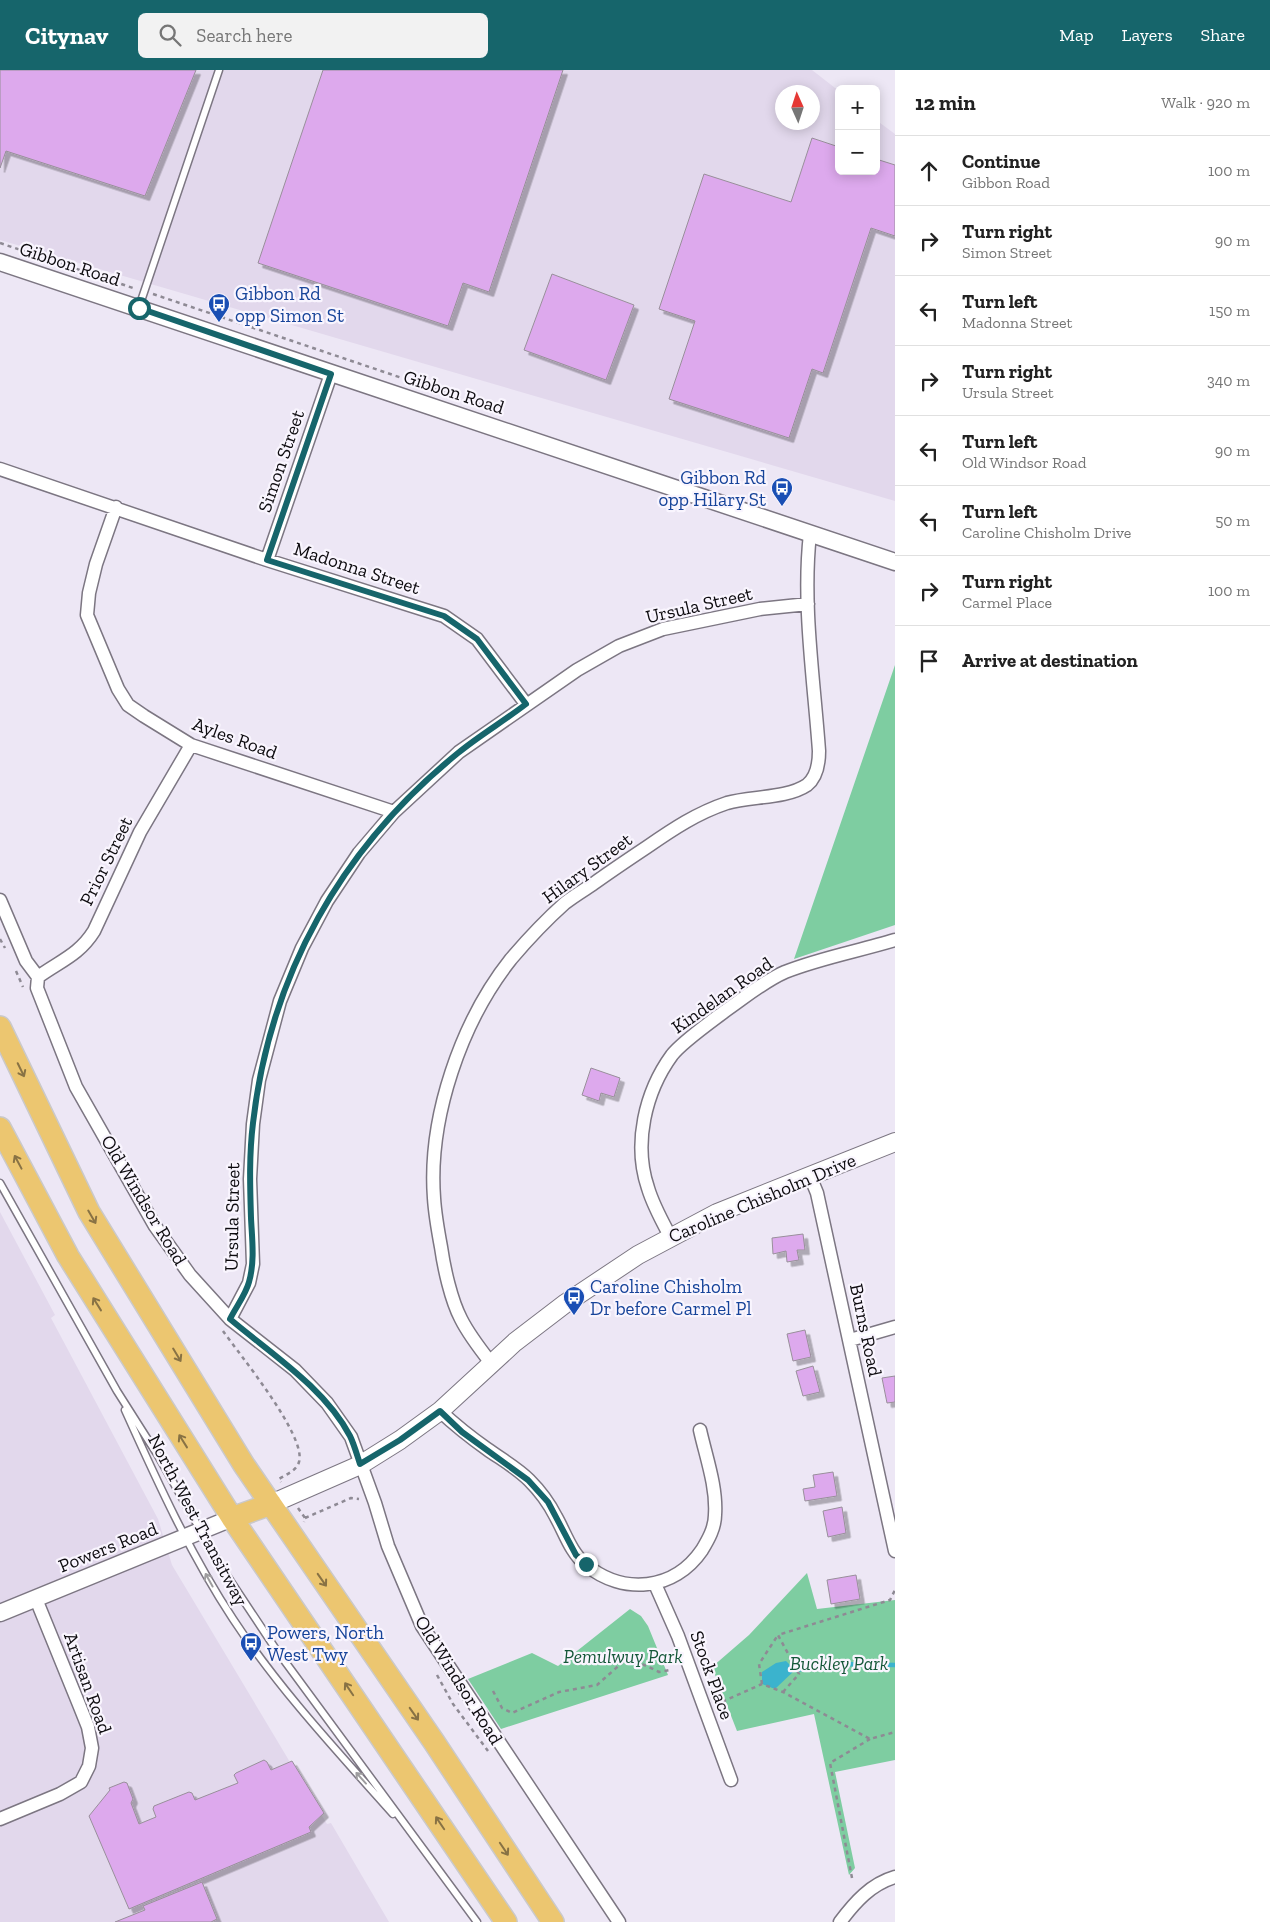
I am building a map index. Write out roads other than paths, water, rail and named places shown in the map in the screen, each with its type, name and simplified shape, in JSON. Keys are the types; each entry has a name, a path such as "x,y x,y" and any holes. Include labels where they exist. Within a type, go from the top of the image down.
{"highway":[{"path":"0,1026 89,1212 239,1457 553,1922"},
{"path":"0,1128 68,1256 232,1518 506,1922"},
{"name":"Caroline Chisholm Drive","path":"232,1518 270,1504"}],"main road":[{"name":"Caroline Chisholm Drive","path":"270,1504 360,1464 400,1440 440,1411 491,1363 580,1293 622,1264 670,1236 717,1213 895,1142"}],"street":[{"name":"Gibbon Road","path":"0,262 895,562"},
{"name":"Simon Street","path":"267,560 331,374"},
{"name":"Madonna Street","path":"0,469 267,560 444,616 477,639 526,704"},
{"name":"Ayles Road","path":"116,507 90,586 87,615 118,689 128,705 191,745 394,812"},
{"name":"Hilary Street","path":"491,1363 476,1344 460,1317 444,1265 434,1197 435,1158 440,1116 449,1076 484,998 511,960 538,929 566,902 691,818 728,803 795,790 807,785 814,777 818,768 819,751 808,604 810,534"},
{"name":"Ursula Street","path":"230,1319 249,1283 253,1264 250,1179 253,1124 259,1080 280,1001 302,948 327,901 359,852 394,812 459,752 577,670 619,646 663,629 760,609 808,604"},
{"name":"Prior Street","path":"38,977 73,955 86,944 140,832 191,745"},
{"name":"Old Windsor Road","path":"0,900 26,961 38,977 39,992 76,1087 155,1226 190,1275 230,1319 295,1370 327,1403 351,1437 376,1503 388,1546 422,1626 619,1922"},
{"name":"Kindelan Road","path":"670,1236 648,1188 642,1164 642,1138 648,1103 658,1078 673,1053 719,1016 761,986 785,972 895,940"},
{"name":"Burns Road","path":"810,1176 817,1193 890,1507 895,1551"},
{"path":"850,1340 895,1327"},
{"path":"440,1411 462,1432 528,1480 548,1502 576,1555 586,1564 619,1582 637,1585 655,1584 690,1565 706,1544 712,1530 716,1517 715,1500 700,1430"},
{"name":"Powers Road","path":"0,1613 232,1518"},
{"name":"Stock Place","path":"655,1584 678,1636 731,1780"},
{"name":"Artisan Road","path":"0,1819 60,1794 81,1782 89,1766 92,1748 88,1727 36,1599"},
{"path":"840,1922 856,1902 872,1887 895,1877"}],"lane":[{"path":"139,308 219,70"},
{"name":"North West Transitway","path":"0,1183 117,1391 157,1454 241,1598 274,1648 477,1922"},
{"name":"North West Transitway","path":"117,1391 147,1459 186,1536 232,1618 267,1667 330,1744 417,1840"}],"water":[{"path":"786,1661 795,1670 775,1689 762,1684 762,1672 776,1663"}],"waterway":[{"path":"795,1670 840,1664 895,1665"}],"place":[{"name":"Gibbon Rd opp Simon St","path":"219,323"},
{"name":"Gibbon Rd opp Hilary St","path":"782,507"},
{"name":"Caroline Chisholm Dr before Carmel Pl","path":"574,1316"},
{"name":"Powers, North West Twy","path":"251,1662"}],"park label":[{"name":"Pemulwuy Park","path":"623,1656"},
{"name":"Buckley Park","path":"839,1663"}]}
